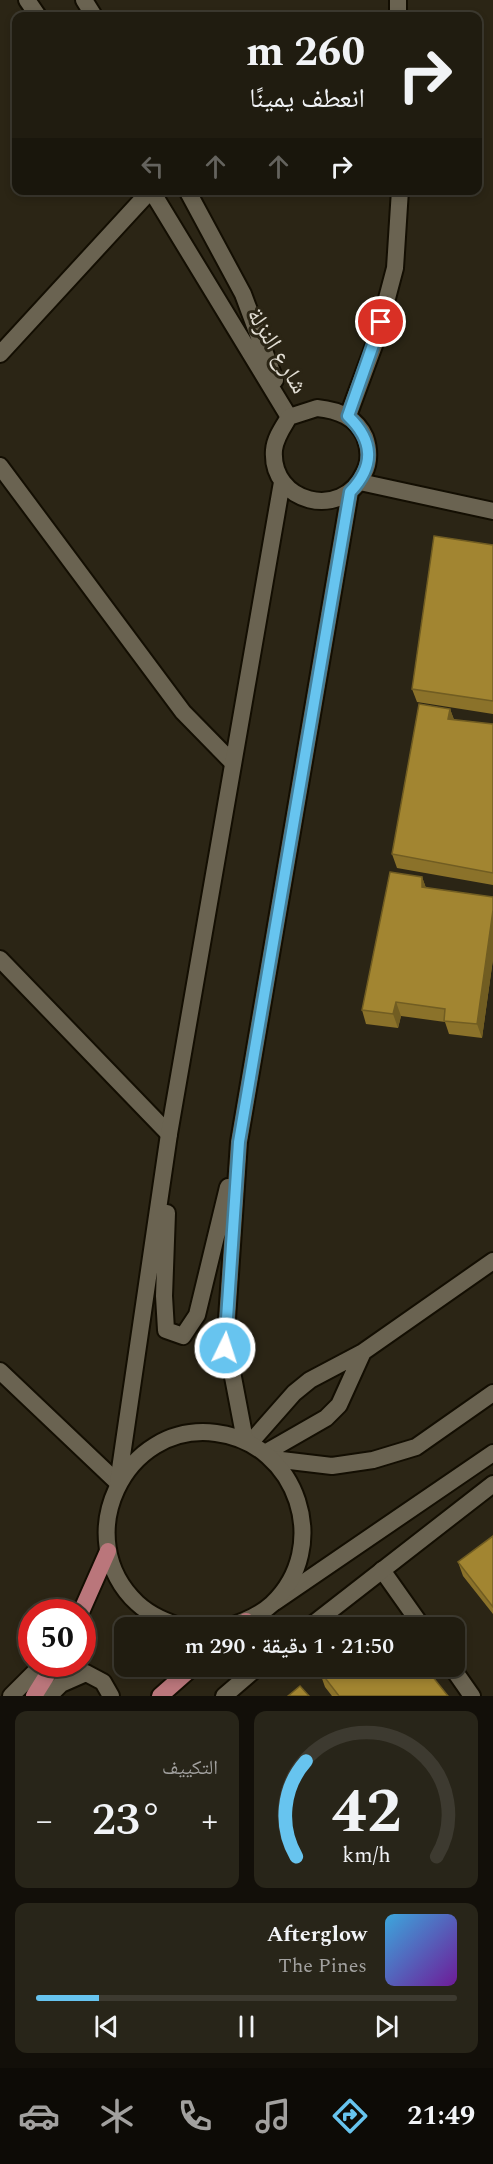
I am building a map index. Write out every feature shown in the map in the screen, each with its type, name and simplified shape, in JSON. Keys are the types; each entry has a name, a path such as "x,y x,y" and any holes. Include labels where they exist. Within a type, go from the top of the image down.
{"main road":[{"path":"0,354 146,195"},
{"name":"شارع النزلة","path":"154,195 289,417"},
{"name":"شارع النزلة","path":"191,195 243,294 289,417"},
{"path":"348,416 376,340 395,268 400,195"},
{"path":"0,960 169,1134 164,1296 166,1330 183,1336 197,1315 239,1142 355,487 367,468 369,454 366,439 359,426 348,416 333,409 317,408 289,417 278,435 274,451 276,467 282,482 294,494 309,500 323,502 338,499 355,487 493,511"},
{"path":"0,466 183,712 233,763"},
{"path":"156,1617 136,1602 119,1579 108,1551 106,1528 109,1505 118,1483 169,1134 282,482"},
{"path":"239,1142 225,1348 248,1442"},
{"path":"248,1442 294,1393 310,1380 363,1352 493,1261"},
{"path":"269,1456 326,1418 339,1405 363,1352"},
{"path":"0,1371 118,1483"},
{"path":"269,1456 332,1466 373,1460 416,1447 493,1393"},
{"path":"118,1483 135,1460 159,1443 187,1433 216,1433 248,1442 269,1456 292,1485 302,1516 302,1548 292,1578 272,1604"},
{"path":"252,1617 493,1453"},
{"path":"322,1617 493,1484"},
{"path":"87,1599 108,1551"},
{"path":"382,1570 415,1617"},
{"path":"49,1696 61,1684 86,1673 103,1682 111,1696"},
{"path":"11,1696 30,1677"},
{"path":"34,1696 46,1677"},
{"path":"160,1696 182,1677"},
{"path":"224,1696 246,1677"},
{"path":"459,1677 472,1696"}],"building":[{"path":"434,536 493,545 493,701 412,689"},
{"path":"419,704 450,709 448,719 493,724 493,873 392,854"},
{"path":"390,872 422,877 422,887 493,897 477,1024 444,1021 445,1009 396,1002 393,1014 362,1010"},
{"path":"493,1536 493,1607 458,1562"},
{"path":"324,1677 433,1677 448,1696 339,1696"},
{"path":"300,1686 309,1696 288,1696"}],"route":[{"path":"225,1348 239,1142 350,492 360,482 367,468 369,454 366,439 359,426 348,416 381,322"}]}
